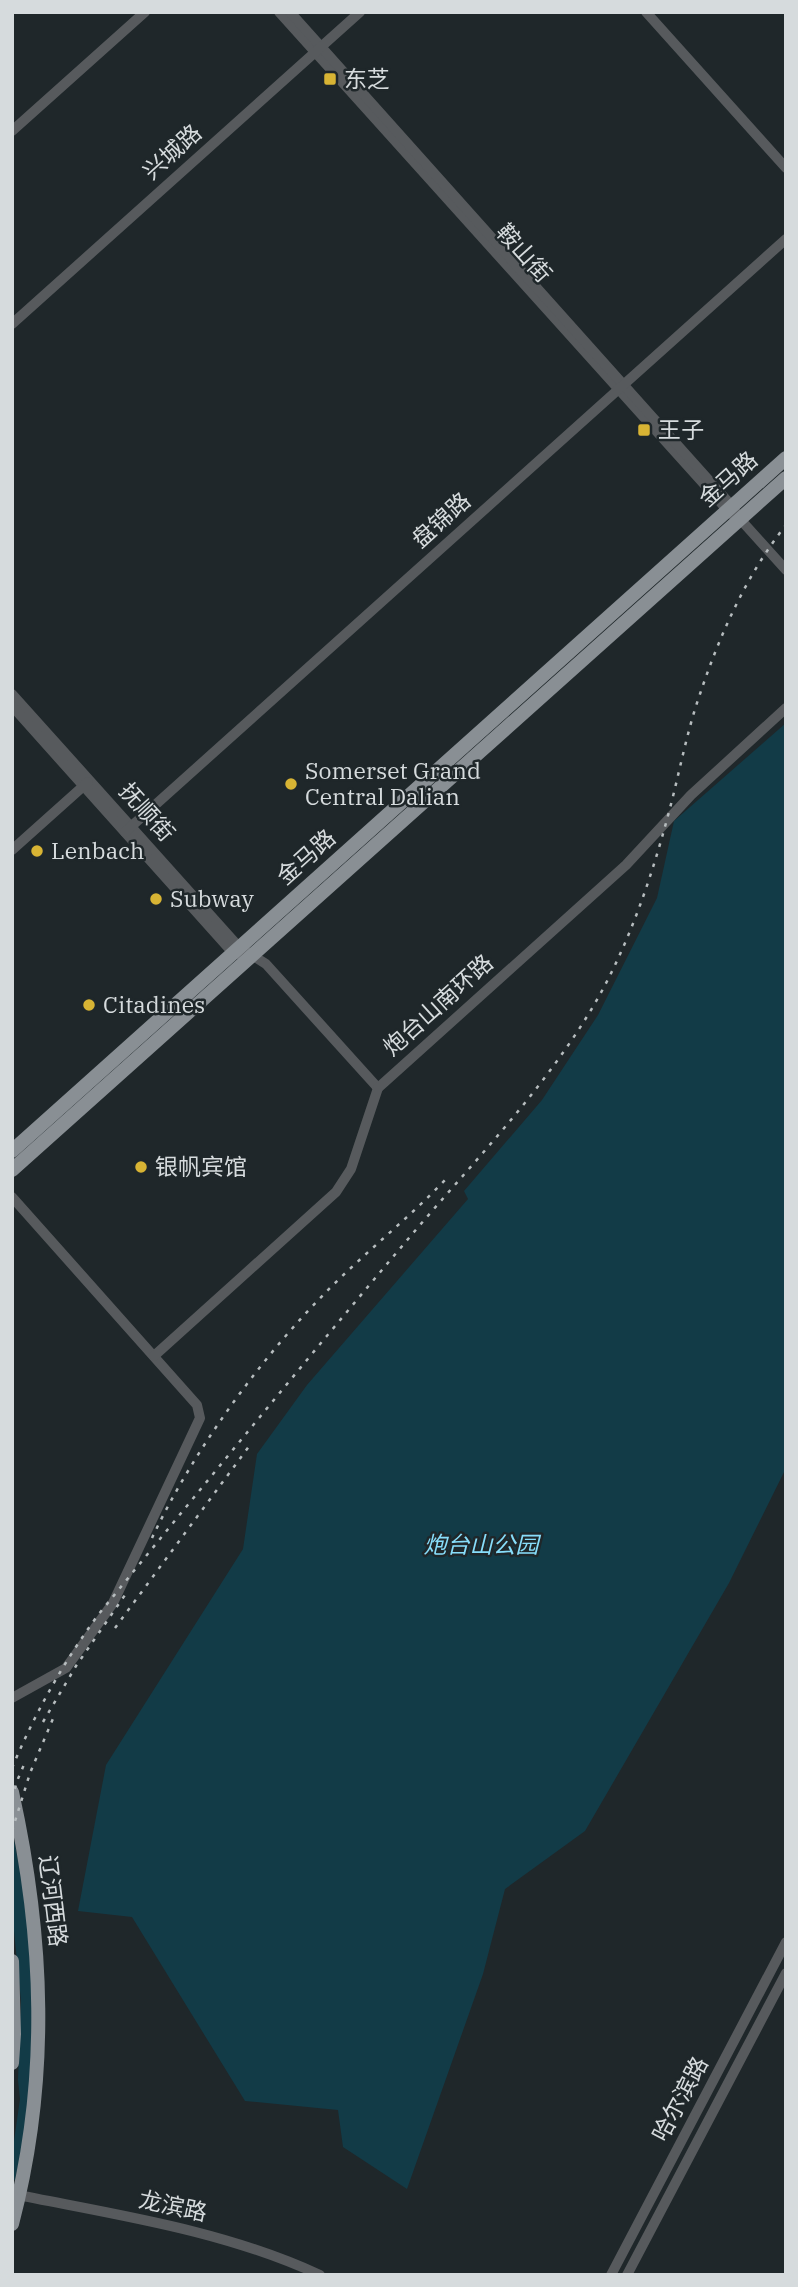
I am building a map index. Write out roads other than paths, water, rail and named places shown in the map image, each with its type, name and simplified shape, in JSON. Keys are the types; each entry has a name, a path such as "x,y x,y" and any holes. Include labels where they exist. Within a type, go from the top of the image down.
{"main road":[{"name":"金马路","path":"12,1151 786,458"},
{"name":"金马路","path":"12,1170 786,478"},
{"name":"辽河西路","path":"12,1792 29,1881 39,1980 36,2084 30,2136 15,2195 12,2224"},
{"path":"12,1961 15,2034 12,2063"}],"street":[{"path":"12,131 145,12"},
{"name":"鞍山街","path":"279,12 318,50 786,570"},
{"name":"鞍山街","path":"290,12 318,50"},
{"name":"兴城路","path":"12,324 360,12"},
{"path":"646,12 786,168"},
{"name":"盘锦路","path":"128,829 786,239"},
{"name":"抚顺街","path":"12,694 87,783 236,950 266,964 378,1088"},
{"name":"抚顺街","path":"12,706 87,783"},
{"name":"炮台山南环路","path":"154,1356 336,1192 351,1169 378,1088 626,865 691,795 786,708"},
{"path":"12,850 87,783"},
{"path":"12,1197 197,1405 200,1418 113,1604 66,1668 12,1698"},
{"name":"哈尔滨路","path":"611,2275 783,1955 786,1942"},
{"name":"哈尔滨路","path":"627,2275 786,1973"},
{"name":"龙滨路","path":"15,2195 226,2238 272,2253 320,2275"}],"railway":[{"path":"12,1768 50,1689 98,1615 326,1337 506,1126 555,1064 598,998 621,953 640,905 674,794 695,708 716,649 747,584 786,525"},
{"path":"152,1538 208,1439 279,1344 330,1288 447,1178"},
{"path":"115,1628 250,1445"},
{"path":"43,1722 76,1666 125,1595"},
{"path":"12,1831 30,1773 55,1714"},
{"path":"12,1799 26,1760"}],"place":[{"name":"东芝","path":"330,79"},
{"name":"王子","path":"644,430"},
{"name":"Somerset Grand Central Dalian","path":"291,784"},
{"name":"Lenbach","path":"37,851"},
{"name":"Subway","path":"156,899"},
{"name":"Citadines","path":"89,1005"},
{"name":"银帆宾馆","path":"141,1167"}],"park label":[{"name":"炮台山公园","path":"481,1545"}]}
